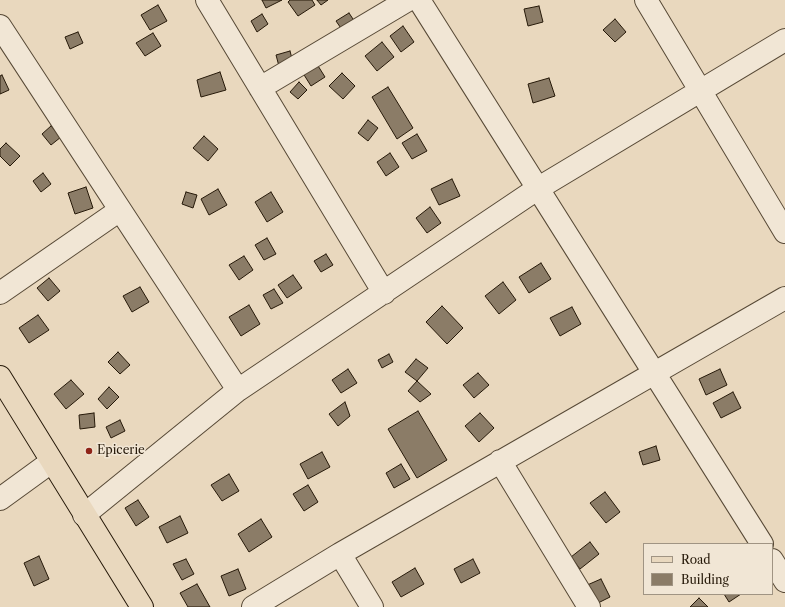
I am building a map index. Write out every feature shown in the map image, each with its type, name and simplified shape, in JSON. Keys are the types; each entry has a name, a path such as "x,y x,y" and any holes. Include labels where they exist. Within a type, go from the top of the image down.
{"main road":[{"path":"0,378 142,607"}],"street":[{"path":"207,0 384,293"},
{"path":"260,88 408,0"},
{"path":"419,0 761,543"},
{"path":"646,0 785,232"},
{"path":"0,26 238,390"},
{"path":"84,515 238,390 537,189 785,40"},
{"path":"0,293 120,210"},
{"path":"253,607 340,554 500,461 785,298"},
{"path":"500,461 589,607"},
{"path":"0,499 51,462"},
{"path":"340,554 372,607"},
{"path":"773,562 785,581"}],"building":[{"path":"262,0 282,0 266,8"},
{"path":"290,0 312,0 315,5 298,16 288,2"},
{"path":"317,0 328,0 321,5"},
{"path":"158,5 167,21 150,30 141,15"},
{"path":"539,6 543,22 528,26 524,9"},
{"path":"349,13 357,25 345,34 336,21"},
{"path":"262,14 268,24 257,32 251,21"},
{"path":"615,19 626,32 615,42 603,30"},
{"path":"403,26 414,42 401,52 390,36"},
{"path":"78,32 83,43 70,49 65,37"},
{"path":"153,33 161,46 145,56 136,43"},
{"path":"382,42 394,57 377,71 365,56"},
{"path":"290,51 294,66 280,70 276,55"},
{"path":"315,61 325,77 311,86 301,70"},
{"path":"220,72 226,90 201,97 197,80"},
{"path":"342,73 355,86 343,99 329,86"},
{"path":"2,75 9,90 0,94 0,76"},
{"path":"549,78 555,96 533,103 528,84"},
{"path":"299,82 307,90 298,99 290,92"},
{"path":"388,87 413,128 397,139 372,97"},
{"path":"368,120 378,128 368,141 358,133"},
{"path":"51,126 61,137 51,145 42,134"},
{"path":"417,134 427,151 412,159 402,143"},
{"path":"204,136 218,149 208,161 193,148"},
{"path":"6,143 20,156 10,166 0,156 0,149"},
{"path":"390,153 399,167 386,176 377,162"},
{"path":"43,173 51,184 41,192 33,181"},
{"path":"452,179 460,196 439,205 431,189"},
{"path":"86,187 93,208 75,214 68,193"},
{"path":"218,189 227,205 209,215 201,199"},
{"path":"186,192 197,195 193,208 182,204"},
{"path":"271,192 283,212 267,222 255,202"},
{"path":"430,207 441,223 427,233 416,218"},
{"path":"267,238 276,254 264,260 255,245"},
{"path":"326,254 333,265 321,272 314,261"},
{"path":"244,256 253,270 239,280 229,265"},
{"path":"541,263 551,279 529,293 519,277"},
{"path":"293,275 302,288 287,298 278,285"},
{"path":"49,278 60,291 48,301 37,288"},
{"path":"503,282 516,300 499,314 485,296"},
{"path":"140,287 149,302 132,312 123,296"},
{"path":"274,289 283,303 271,309 263,295"},
{"path":"249,305 260,324 241,336 229,317"},
{"path":"442,306 463,328 447,344 426,322"},
{"path":"572,307 581,324 560,336 550,318"},
{"path":"38,315 49,330 29,343 19,328"},
{"path":"118,352 130,365 120,374 108,362"},
{"path":"389,354 393,362 382,368 378,360"},
{"path":"416,359 428,368 417,381 405,372"},
{"path":"348,369 357,383 341,393 332,380"},
{"path":"720,369 727,385 706,395 699,379"},
{"path":"478,373 489,385 474,398 463,385"},
{"path":"71,380 84,394 66,409 54,394"},
{"path":"417,381 431,394 420,402 408,391"},
{"path":"109,387 119,397 107,409 98,399"},
{"path":"733,392 741,408 721,418 713,403"},
{"path":"345,402 350,416 338,426 329,414"},
{"path":"418,411 447,460 417,478 388,429"},
{"path":"94,413 95,427 80,429 79,415"},
{"path":"480,413 494,428 479,442 465,426"},
{"path":"120,420 125,431 111,438 106,427"},
{"path":"656,446 660,460 643,465 639,452"},
{"path":"322,452 330,467 308,479 300,464"},
{"path":"401,464 410,479 394,488 386,473"},
{"path":"229,474 239,491 222,501 211,485"},
{"path":"308,485 318,502 304,511 293,494"},
{"path":"605,492 620,512 606,523 590,503"},
{"path":"138,500 149,517 136,526 125,508"},
{"path":"180,516 188,533 167,543 159,527"},
{"path":"261,519 272,537 249,552 238,534"},
{"path":"590,542 599,554 580,569 571,557"},
{"path":"39,556 49,579 34,586 24,563"},
{"path":"186,559 194,574 182,580 173,564"},
{"path":"473,559 480,573 461,583 454,569"},
{"path":"415,568 424,584 401,597 392,582"},
{"path":"238,569 246,589 229,596 221,576"},
{"path":"601,579 610,597 594,605 585,586"},
{"path":"197,584 210,607 188,607 180,593"},
{"path":"725,595 740,595 729,602"},
{"path":"699,598 708,607 690,607"}],"place":[{"name":"Epicerie","path":"89,451"}]}
